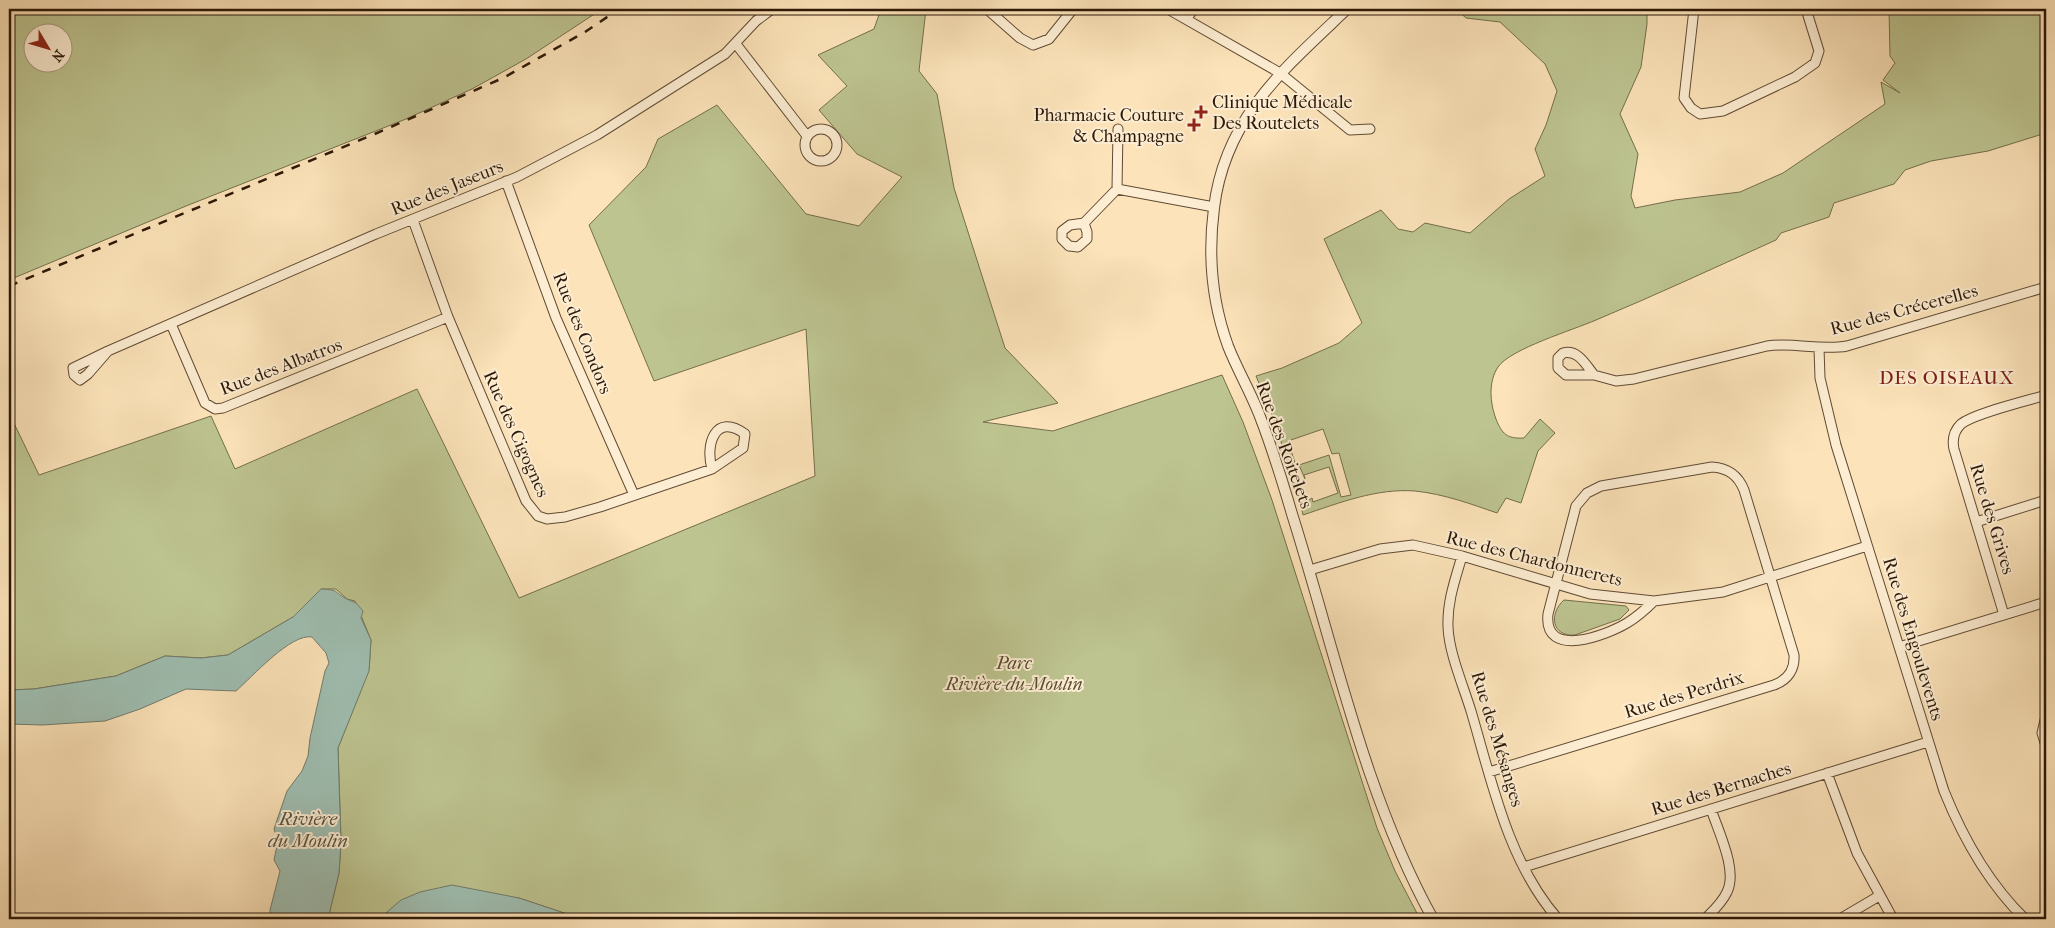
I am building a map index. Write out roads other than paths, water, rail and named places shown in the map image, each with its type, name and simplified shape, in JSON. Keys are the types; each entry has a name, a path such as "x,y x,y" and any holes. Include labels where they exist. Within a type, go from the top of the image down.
{"street":[{"name":"Rue des Jaseurs","path":"108,351 376,234 506,181 597,134 725,54 756,22 772,9"},
{"path":"987,9 1020,38 1033,45 1049,39 1073,9"},
{"path":"1168,9 1280,73 1350,130 1370,129"},
{"path":"1186,19 1194,9"},
{"name":"Rue des Roitelets","path":"1347,9 1280,73 1255,102 1232,142 1214,207 1212,264 1214,293 1223,329 1235,362 1264,426 1385,815 1401,856 1433,919"},
{"path":"1694,9 1684,98 1700,114 1723,112 1795,77 1815,63 1819,51 1806,9"},
{"path":"736,44 807,136"},
{"path":"1084,223 1117,189 1118,130"},
{"name":"Rue des Condors","path":"506,181 556,318 634,495"},
{"path":"1117,189 1214,207"},
{"name":"Rue des Cigognes","path":"413,220 448,318 526,501 538,516 547,519 565,517 712,469 743,448 744,434 736,428 724,426 719,429 714,437 709,454 712,469"},
{"name":"Rue des Crécerelles","path":"1594,375 1616,381 1634,380 1767,346 1790,344 1819,348 1837,348 1857,344 2046,287"},
{"name":"Rue des Albatros","path":"171,324 205,404 215,409 223,408 448,318"},
{"name":"Rue des Engoulevents","path":"1819,348 1820,378 1829,417 1944,792 1961,829 1986,871 2025,919"},
{"name":"Rue des Grives","path":"2004,615 1953,443 1956,432 1962,424 1972,418 2046,395"},
{"name":"Rue des Perdrix","path":"1490,772 1782,682 1792,669 1794,658 1741,482 1729,470 1712,467 1601,486 1586,493 1576,506 1554,584 1548,614 1548,624 1554,635 1567,642 1578,641 1624,625 1654,601"},
{"path":"1976,522 2046,500"},
{"name":"Rue des Chardonnerets","path":"1310,570 1380,549 1403,545 1423,547 1462,556 1554,584 1598,595 1654,601 1723,592 1867,546"},
{"name":"Rue des Mésanges","path":"1462,556 1449,604 1449,635 1510,836 1540,896 1558,919"},
{"path":"1899,647 2046,602"},
{"path":"2046,716 2042,727 2046,746"},
{"name":"Rue des Bernaches","path":"1524,867 1928,742"},
{"path":"1828,773 1857,853 1893,919"},
{"path":"1705,919 1723,899 1728,890 1730,880 1728,860 1711,809"},
{"path":"1840,919 1879,896"}],"water":[{"name":"Rivière du Moulin","path":"321,589 334,591 358,605 363,611 361,618 371,640 369,671 338,748 341,842 339,873 328,919 270,919 270,910 280,871 274,860 278,841 274,829 287,791 302,771 308,756 310,738 325,671 329,663 326,653 312,637 303,638 283,649 236,691 186,689 140,709 105,721 42,725 9,724 9,690 34,689 116,676 165,656 201,658 228,655 293,617"},
{"path":"452,885 519,898 582,919 379,919 401,900 420,892"}],"railway":[{"path":"9,286 377,133 503,78 585,32 619,9"}],"place":[{"name":"Clinique Médicale Des Routelets","path":"1201,112"},
{"name":"Pharmacie Couture & Champagne","path":"1194,125"}],"district":[{"name":"DES OISEAUX","path":"1947,378"}],"park label":[{"name":"Parc Rivière-du-Moulin","path":"1014,673"}]}
